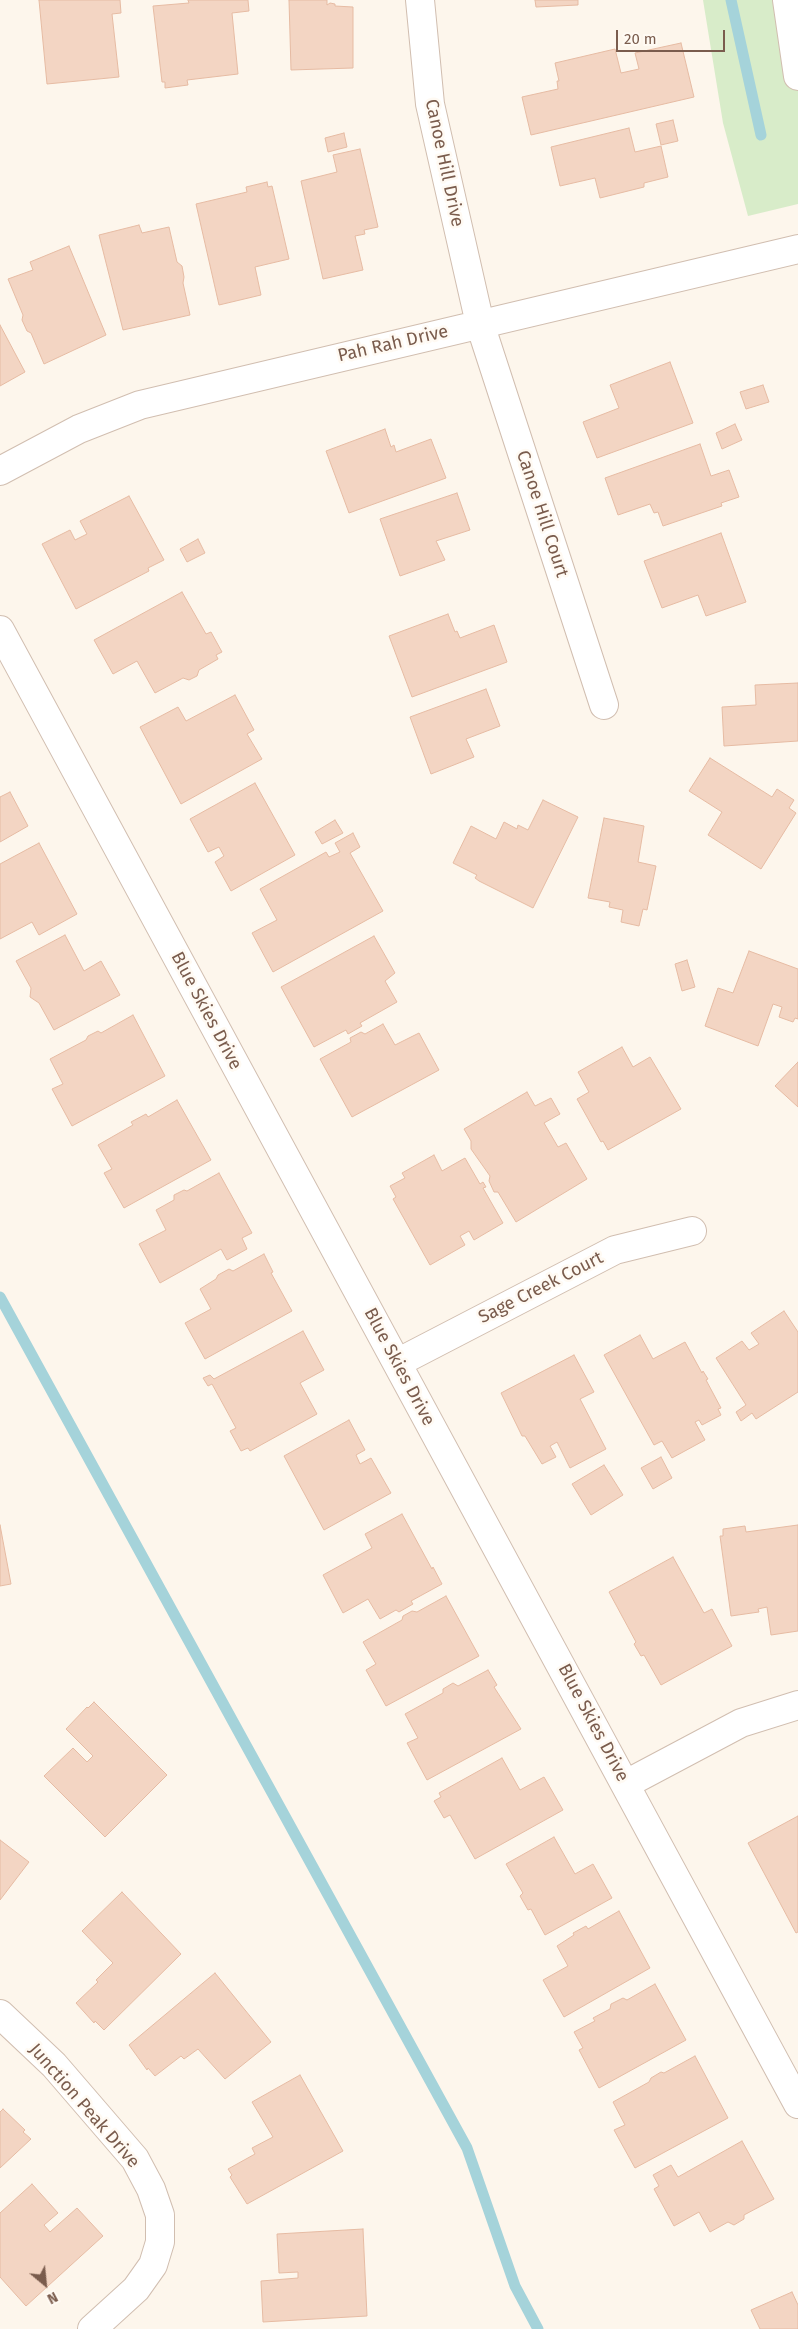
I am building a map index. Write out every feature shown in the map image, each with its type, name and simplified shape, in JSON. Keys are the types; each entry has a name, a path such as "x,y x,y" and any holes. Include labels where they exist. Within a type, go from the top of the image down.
{"street":[{"name":"Canoe Hill Drive","path":"420,0 430,104 480,324"},
{"path":"787,0 798,76"},
{"name":"Pah Rah Drive","path":"0,471 79,429 140,405 798,249"},
{"name":"Canoe Hill Court","path":"480,324 604,705"},
{"name":"Blue Skies Drive","path":"0,630 798,2104"},
{"name":"Sage Creek Court","path":"397,1363 615,1250 692,1231"},
{"path":"626,1784 741,1723 798,1705"},
{"name":"Junction Peak Drive","path":"0,2014 54,2065 135,2159 151,2189 160,2215 160,2242 153,2265 136,2289 92,2329"}],"green space":[{"path":"703,0 798,0 798,204 748,216 723,123"}],"building":[{"path":"39,0 120,0 121,13 112,14 119,77 47,84"},
{"path":"188,0 248,0 249,11 232,13 238,74 187,80 188,85 165,88 165,82 162,82 153,6 189,3"},
{"path":"289,0 327,0 327,5 330,3 335,4 335,6 353,7 353,68 291,70"},
{"path":"535,0 578,0 578,5 536,7"},
{"path":"681,43 694,97 531,135 522,97 558,89 557,81 559,81 555,63 615,49 621,73 639,69 635,53"},
{"path":"673,120 678,141 661,145 656,124"},
{"path":"629,128 635,152 661,146 668,177 644,183 644,187 600,198 595,178 560,186 551,147"},
{"path":"344,133 347,147 328,152 325,138"},
{"path":"360,149 378,227 364,230 365,234 355,236 363,270 323,279 301,181 337,172 333,155"},
{"path":"267,182 268,187 272,186 289,259 255,267 261,295 219,305 196,204 247,192 246,187"},
{"path":"139,225 142,233 169,227 177,262 182,266 183,283 190,315 123,330 99,235"},
{"path":"69,246 106,335 44,364 31,333 27,331 22,320 23,315 8,279 33,270 30,262"},
{"path":"0,325 25,372 0,386"},
{"path":"670,362 693,423 597,458 583,422 619,408 610,385"},
{"path":"763,385 769,402 746,409 740,392"},
{"path":"735,424 742,440 722,449 716,433"},
{"path":"385,429 391,447 394,445 396,452 431,439 446,478 349,513 326,451"},
{"path":"700,444 711,476 729,470 739,497 721,503 722,506 663,526 658,512 654,513 650,504 618,515 605,478"},
{"path":"457,493 470,530 436,541 445,560 400,576 380,519"},
{"path":"129,496 164,560 148,568 149,571 76,609 42,544 70,530 75,540 87,534 80,521"},
{"path":"721,533 746,602 706,616 698,595 662,608 644,561"},
{"path":"198,539 205,553 187,562 180,549"},
{"path":"182,592 206,634 211,632 222,652 216,655 218,659 199,670 197,676 189,680 183,678 155,693 137,661 113,674 94,640"},
{"path":"448,614 455,632 457,631 460,638 494,625 507,662 412,697 389,636"},
{"path":"798,683 798,741 724,746 722,707 756,705 755,685"},
{"path":"486,689 500,726 466,739 474,757 431,774 410,717"},
{"path":"235,695 254,730 247,734 262,759 181,804 140,727 178,707 186,721"},
{"path":"710,758 772,797 777,789 794,800 789,808 796,813 761,869 708,835 722,812 689,791"},
{"path":"255,783 295,855 231,891 215,862 224,856 219,847 208,852 190,819"},
{"path":"10,792 28,826 0,842 0,797"},
{"path":"543,800 578,817 533,908 479,881 475,878 477,875 453,863 471,826 496,839 504,822 517,829 518,825 528,830"},
{"path":"604,818 644,826 638,862 656,866 647,910 643,909 639,926 621,922 623,910 609,907 610,902 588,898"},
{"path":"335,820 343,833 322,844 315,832"},
{"path":"353,833 360,847 350,853 383,911 273,972 252,933 277,920 260,889 326,852 329,857 340,852 335,843"},
{"path":"39,843 77,914 39,935 32,922 0,939 0,864"},
{"path":"65,935 84,971 101,961 120,995 54,1030 39,1003 30,997 31,988 16,961"},
{"path":"374,936 395,973 385,981 397,1002 360,1023 362,1026 348,1034 346,1030 314,1047 281,987"},
{"path":"749,951 798,969 798,1019 795,1018 793,1022 779,1017 782,1007 773,1004 758,1046 705,1026 718,988 733,993"},
{"path":"687,960 695,987 682,991 675,964"},
{"path":"133,1015 165,1076 72,1126 52,1089 63,1084 50,1059 86,1040 88,1036 98,1031 101,1033"},
{"path":"383,1024 395,1045 419,1033 439,1070 352,1117 320,1059 351,1042 350,1038 361,1032 365,1034"},
{"path":"622,1047 633,1067 650,1057 681,1109 608,1150 603,1141 601,1142 577,1099 589,1092 578,1072"},
{"path":"798,1062 798,1107 775,1086"},
{"path":"527,1092 535,1106 551,1098 560,1114 544,1123 558,1147 566,1143 587,1179 516,1222 498,1192 494,1192 489,1181 490,1176 471,1149 471,1141 464,1129"},
{"path":"177,1100 211,1160 124,1208 104,1173 112,1169 98,1145 133,1125 131,1122 146,1114 148,1117"},
{"path":"434,1155 442,1171 465,1158 480,1184 483,1182 486,1187 483,1188 503,1223 474,1240 469,1231 460,1236 465,1245 430,1265 393,1199 396,1197 390,1186 405,1178 402,1173"},
{"path":"219,1173 252,1233 242,1238 247,1249 227,1260 221,1249 160,1283 139,1244 166,1230 156,1210 174,1200 174,1195 184,1190 187,1191"},
{"path":"264,1254 273,1272 271,1273 292,1311 205,1359 185,1323 211,1309 200,1289 216,1279 218,1275 229,1269 233,1271"},
{"path":"784,1311 798,1332 798,1392 756,1419 752,1413 741,1421 736,1412 746,1405 716,1358 742,1341 749,1350 759,1344 751,1333"},
{"path":"303,1331 324,1370 300,1383 317,1414 250,1451 248,1448 241,1451 230,1431 236,1428 212,1384 208,1386 203,1378 210,1375 214,1379"},
{"path":"640,1335 653,1359 685,1342 702,1373 703,1371 708,1379 706,1380 721,1408 718,1409 721,1415 702,1425 699,1420 695,1422 705,1440 672,1458 662,1441 654,1445 604,1355"},
{"path":"574,1355 594,1392 580,1399 606,1449 570,1468 557,1442 550,1446 556,1457 542,1464 525,1436 522,1436 501,1393"},
{"path":"349,1420 365,1450 356,1455 360,1464 371,1458 391,1493 324,1530 284,1456"},
{"path":"661,1457 672,1478 653,1489 641,1468"},
{"path":"604,1465 623,1495 591,1515 572,1484"},
{"path":"402,1514 442,1584 411,1601 413,1604 399,1612 396,1610 380,1619 368,1599 343,1613 323,1575 372,1548 365,1534"},
{"path":"0,1525 11,1584 0,1586"},
{"path":"798,1525 798,1631 771,1635 767,1607 758,1609 759,1612 731,1616 720,1536 723,1536 723,1529 745,1526 746,1532"},
{"path":"673,1557 704,1613 712,1609 732,1646 661,1685 644,1655 641,1656 634,1644 636,1642 609,1592"},
{"path":"446,1596 479,1656 386,1706 366,1670 376,1664 363,1642 402,1620 403,1616 412,1611 417,1612"},
{"path":"488,1670 497,1685 494,1687 521,1729 427,1780 407,1743 418,1738 405,1714 443,1693 443,1689 453,1683 458,1686"},
{"path":"94,1702 167,1775 105,1837 44,1776 73,1748 87,1762 93,1756 66,1729"},
{"path":"502,1758 520,1790 544,1777 563,1810 475,1859 450,1815 444,1818 434,1801 441,1797 439,1793"},
{"path":"798,1816 798,1932 796,1933 748,1843"},
{"path":"554,1837 575,1874 593,1864 612,1898 545,1935 531,1909 528,1910 520,1896 523,1893 506,1864"},
{"path":"0,1840 29,1862 0,1900"},
{"path":"122,1892 181,1954 104,2030 95,2021 94,2023 76,2003 98,1982 96,1980 113,1963 82,1931"},
{"path":"619,1911 650,1968 564,2017 543,1980 568,1966 557,1946 574,1935 573,1933 586,1926 588,1929"},
{"path":"215,1973 271,2042 225,2079 198,2049 184,2059 181,2056 155,2076 148,2068 147,2070 129,2045"},
{"path":"655,1984 686,2040 599,2088 579,2050 583,2048 574,2032 595,2021 593,2018 610,2009 611,2004 623,1998 627,2000"},
{"path":"695,2056 728,2118 635,2168 614,2130 625,2125 613,2102 649,2082 651,2078 661,2072 664,2073"},
{"path":"300,2075 343,2151 247,2204 230,2177 232,2175 228,2169 255,2154 252,2148 273,2137 252,2102"},
{"path":"3,2109 25,2130 23,2132 31,2139 0,2168 0,2112"},
{"path":"742,2141 774,2199 744,2215 744,2219 734,2225 728,2222 710,2232 699,2212 674,2226 654,2189 659,2186 653,2175 671,2165 678,2177"},
{"path":"32,2184 58,2213 44,2225 50,2232 77,2208 103,2236 26,2306 0,2277 0,2213"},
{"path":"363,2229 367,2316 263,2322 261,2281 298,2278 298,2272 279,2273 277,2234"},
{"path":"792,2292 798,2305 798,2329 760,2329 751,2310"}],"waterway":[{"path":"731,0 761,135"},
{"path":"0,1297 467,2148 515,2286 538,2329"}]}
